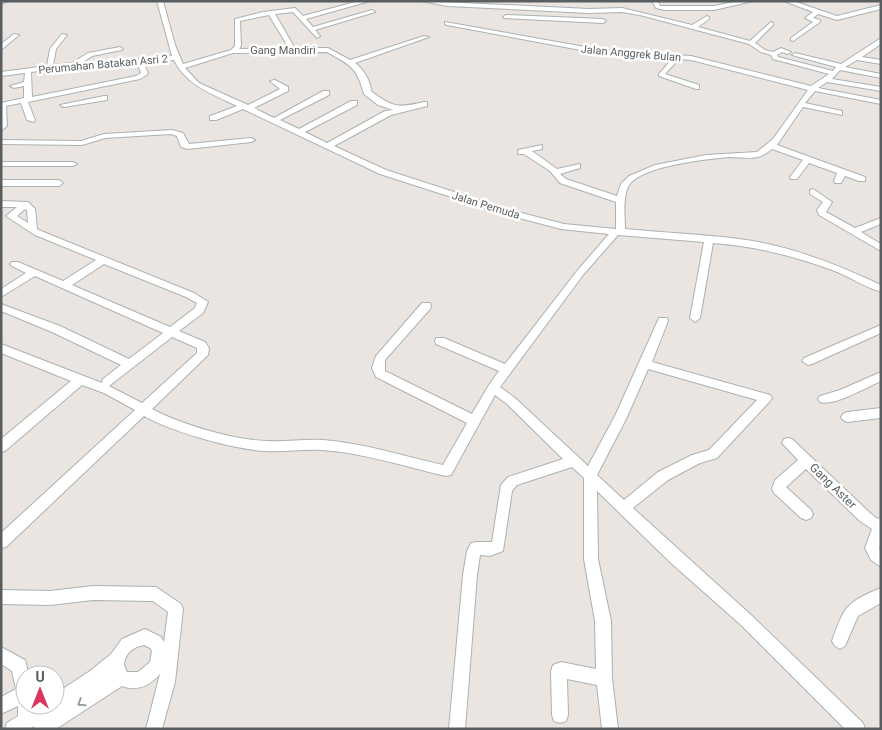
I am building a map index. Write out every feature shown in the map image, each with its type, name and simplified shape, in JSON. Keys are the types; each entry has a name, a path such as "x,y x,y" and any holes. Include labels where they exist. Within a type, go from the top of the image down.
{"street":[{"name":"Jalan Pemuda","path":"160,1 175,58 180,67 197,84 383,172 507,212 564,227 740,242 803,257 836,268 881,289"},
{"path":"302,18 367,1"},
{"path":"425,1 446,4 530,4 589,11 622,10 751,43 763,51 774,54 776,58 881,76"},
{"path":"655,1 658,7 664,8 714,8 750,1"},
{"path":"787,1 840,18 881,7"},
{"path":"528,28 530,4"},
{"path":"233,51 238,46 237,20 270,13 287,7 295,10 317,36"},
{"path":"589,11 593,21"},
{"path":"312,29 372,12"},
{"path":"793,40 818,21 808,18 817,12"},
{"path":"270,13 290,45 290,50"},
{"path":"506,17 528,28 603,21"},
{"path":"693,27 707,18"},
{"name":"Jalan Anggrek Bulan","path":"447,23 528,28 602,52 691,58 813,89 881,102"},
{"path":"751,43 771,24"},
{"path":"1,48 16,35"},
{"path":"50,67 48,58 54,45 64,36"},
{"path":"352,62 426,37"},
{"path":"1,348 108,390 160,419 219,438 264,446 322,445 344,448 446,471 473,420 493,388 580,273 618,233 622,200 627,182 648,171 696,158 728,154 758,155 770,145 813,89 838,69 872,48 881,40"},
{"path":"74,65 90,54 120,49"},
{"name":"Gang Mandiri","path":"180,67 233,51 328,50 352,62 362,73 367,86 367,92 382,103 398,110"},
{"path":"774,54 781,50 788,52"},
{"path":"796,56 838,69"},
{"path":"678,57 662,76 696,87"},
{"name":"Perumahan Batakan Asri 2","path":"1,74 74,65 94,75 140,61 175,58"},
{"path":"856,58 881,62"},
{"path":"1,129 3,126 2,105 60,92 94,75 143,76 145,74 140,61"},
{"path":"28,71 26,99 30,120"},
{"path":"826,80 881,89"},
{"path":"213,118 246,107 285,89 273,81"},
{"path":"14,86 28,83"},
{"path":"60,92 66,116"},
{"path":"275,120 326,93"},
{"path":"64,105 104,98"},
{"path":"299,132 354,103"},
{"path":"327,146 377,119 398,110 424,104"},
{"path":"802,105 839,113"},
{"path":"1,142 82,143 104,136 162,132 176,133 184,145 188,147 251,140"},
{"path":"770,145 862,179"},
{"path":"539,147 523,152 556,172 557,176 564,181 622,200"},
{"path":"794,177 808,159"},
{"path":"1,164 73,164"},
{"path":"556,172 578,166"},
{"path":"838,181 842,172"},
{"path":"1,183 59,183"},
{"path":"813,192 828,202 821,210 822,213 881,248"},
{"path":"1,204 25,204 31,209 33,230"},
{"path":"1,221 11,216 25,204"},
{"path":"11,216 33,230 201,300 203,306 107,382"},
{"path":"854,232 881,221"},
{"path":"695,318 709,238"},
{"path":"63,286 103,260"},
{"path":"1,542 204,352 204,348 201,345 15,264"},
{"path":"1,294 33,273"},
{"path":"426,306 380,359 378,368 380,374 473,420"},
{"path":"1,307 56,329 130,364"},
{"path":"610,729 604,678 603,621 592,559 590,476 621,417 663,321"},
{"path":"808,360 881,329"},
{"path":"440,341 507,370"},
{"path":"623,508 662,476 696,458 713,454 766,398 645,364"},
{"path":"824,399 844,393 881,376"},
{"path":"1,447 81,379"},
{"path":"493,388 511,400 572,461 746,620 857,729"},
{"path":"847,417 881,413"},
{"name":"Gang Aster","path":"788,443 864,517 880,525"},
{"path":"457,729 469,584 474,551 476,548 490,550 498,546 506,488 513,481 572,461"},
{"path":"806,461 780,484 779,489 806,514"},
{"path":"880,525 879,534 871,548 872,552 881,560"},
{"path":"1,598 50,598 93,593 156,594 176,610 174,631 161,667 146,677 136,681 128,681 121,677 116,670 116,660"},
{"path":"840,641 853,610 859,604 881,596"},
{"path":"153,639 174,631"},
{"path":"65,697 90,682 116,660 127,643 145,637 153,639 158,644 160,652 159,661 167,682 154,729"},
{"path":"1,654 18,665"},
{"path":"560,715 559,671 604,678"},
{"path":"12,729 31,718 121,677"},
{"path":"1,706 15,699"}]}
